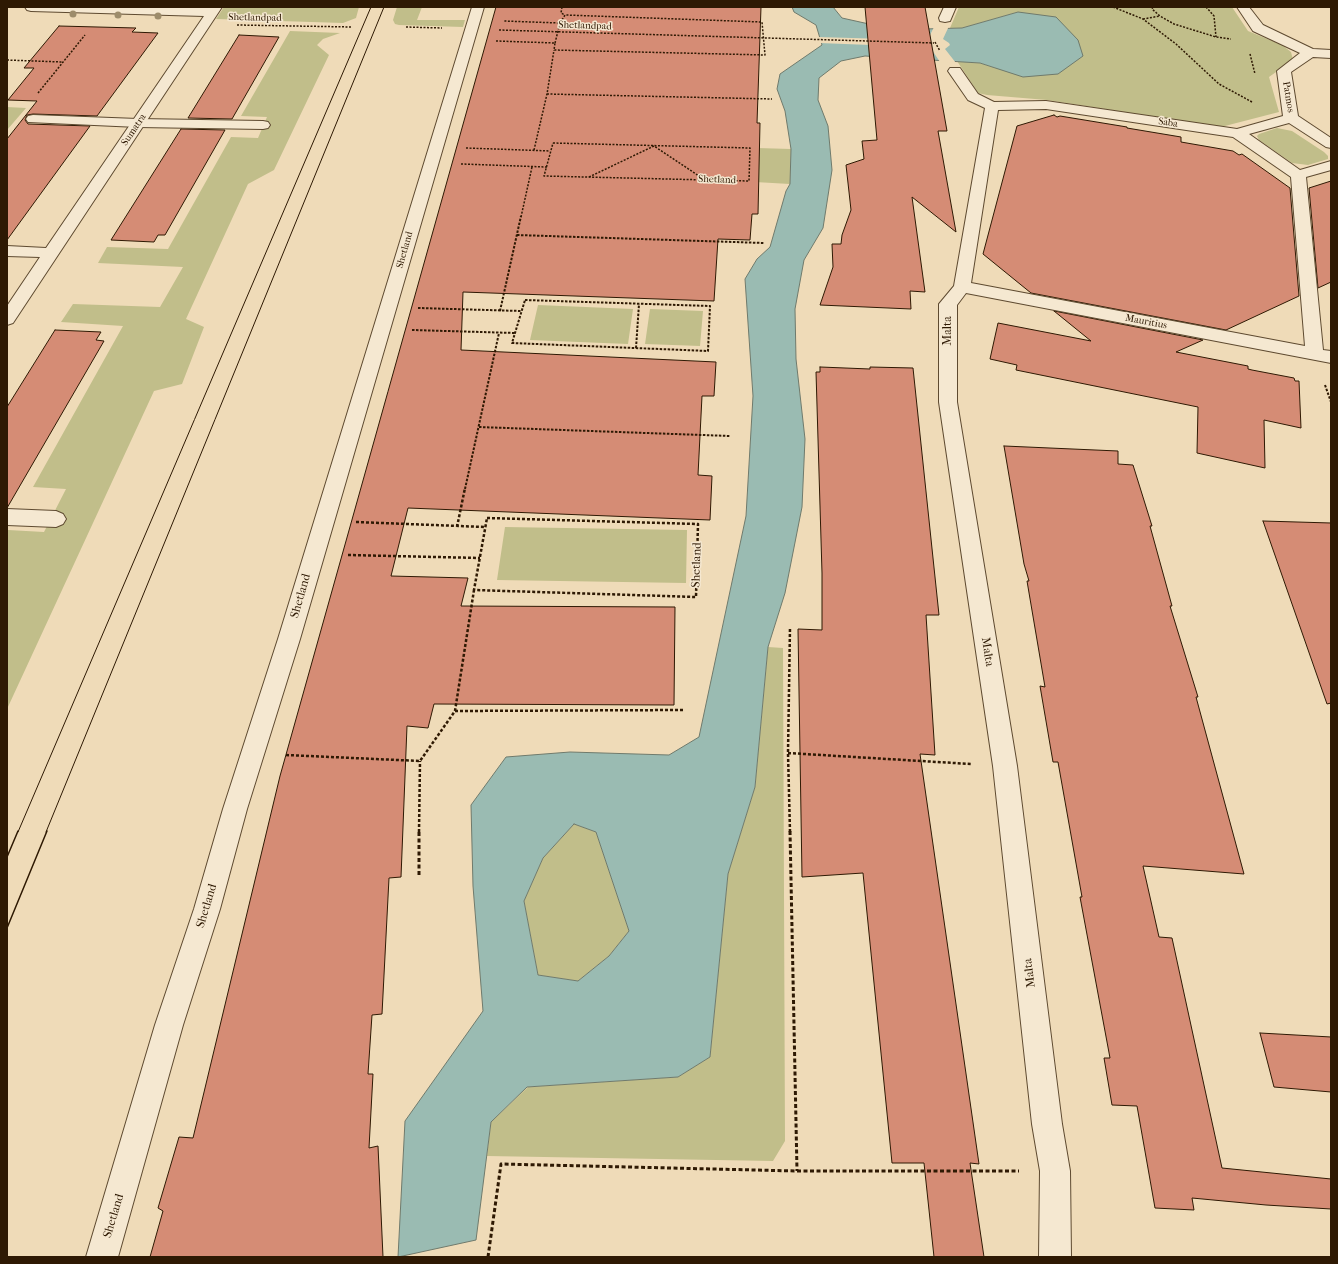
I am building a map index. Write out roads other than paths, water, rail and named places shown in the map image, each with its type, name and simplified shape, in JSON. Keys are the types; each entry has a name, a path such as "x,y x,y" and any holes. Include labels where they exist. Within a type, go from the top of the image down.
{"street":[{"path":"31,7 211,14"},
{"path":"1243,7 1258,28 1310,53 1331,54"},
{"name":"Sumatra","path":"9,314 52,253 211,14"},
{"name":"Shetland","path":"102,1257 169,1025 207,909 235,809 254,753 473,24"},
{"name":"Patmos","path":"1310,53 1284,71 1287,96 1286,119 1331,144"},
{"path":"955,70 973,97 992,106 962,287"},
{"name":"Saba","path":"992,106 1046,105 1237,133 1298,175"},
{"path":"33,119 138,123 263,125"},
{"path":"1237,133 1286,119"},
{"path":"1323,355 1298,175 1331,165"},
{"path":"7,251 52,253"},
{"name":"Mauritius","path":"962,287 1323,355"},
{"name":"Malta","path":"962,287 948,304 948,402 1005,766 1046,1116 1055,1171 1055,1257"},
{"path":"7,517 56,519"}],"water":[{"path":"792,7 833,7 842,18 869,24 924,29 962,28 1018,12 1056,17 1078,40 1083,56 1058,74 1023,77 980,63 865,56 841,61 819,78 818,100 828,126 832,170 823,228 804,260 795,309 796,359 805,439 802,507 785,593 768,647 755,787 728,874 710,1057 678,1077 527,1087 491,1122 476,1240 398,1257 405,1121 483,1011 473,886 471,805 506,757 570,752 669,755 699,737 746,516 753,396 745,279 757,259 770,247 786,191 790,184 791,149 785,111 777,89 780,74 822,45 816,25 794,12","holes":["574,824 596,832 629,931 609,956 578,981 538,975 524,901 543,858"]}],"tram line":[{"path":"18,832 371,7"},
{"path":"46,832 384,7"},
{"path":"7,857 18,831"},
{"path":"7,928 47,831"}]}
